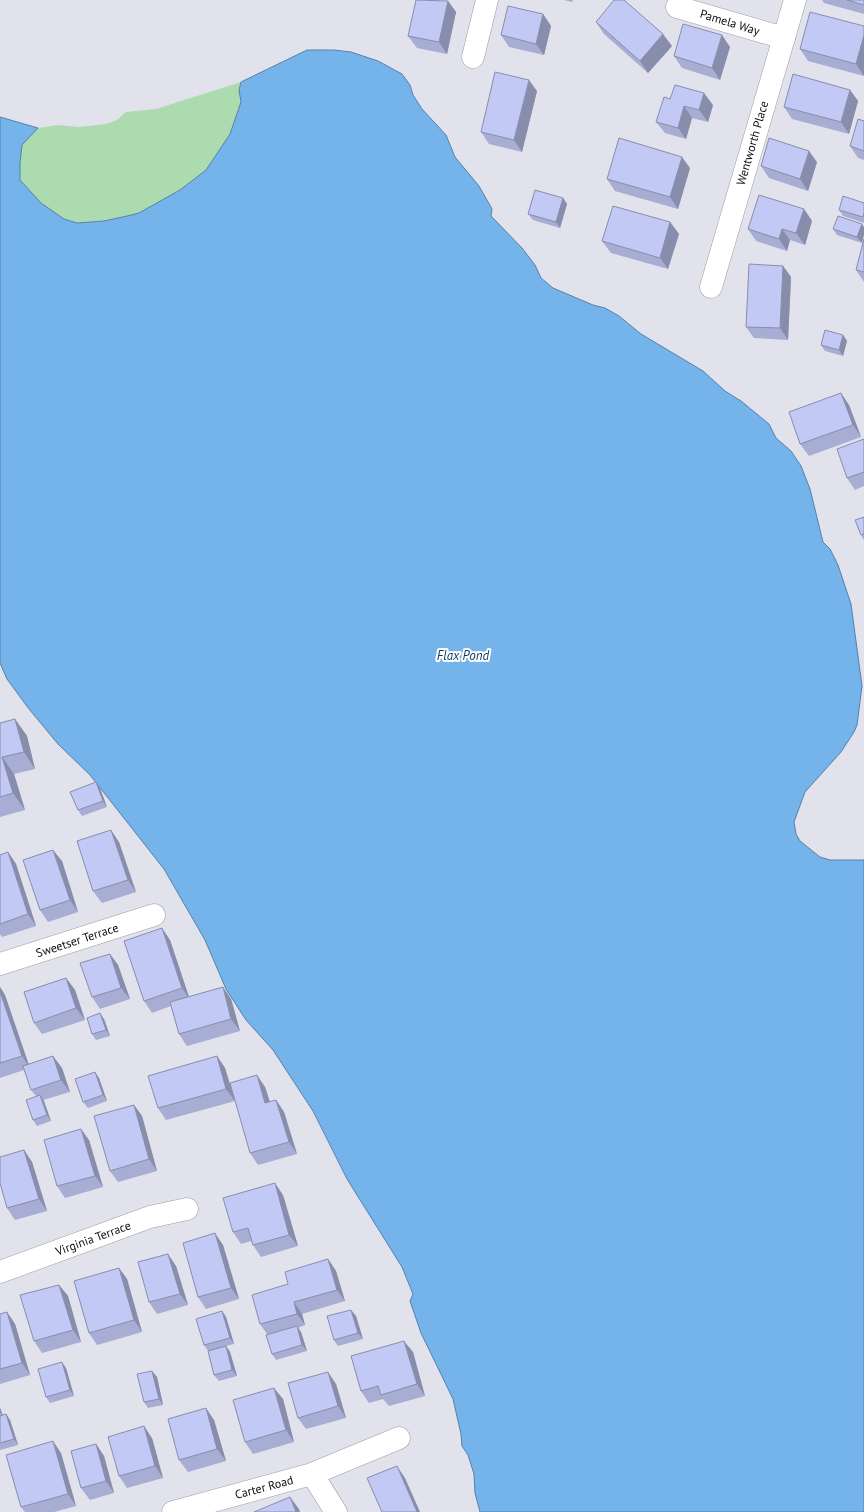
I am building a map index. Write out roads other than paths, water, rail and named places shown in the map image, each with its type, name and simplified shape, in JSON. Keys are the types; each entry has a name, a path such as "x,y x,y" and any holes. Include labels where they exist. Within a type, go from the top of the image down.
{"street":[{"path":"473,58 487,0"},
{"name":"Wentworth Place","path":"711,287 796,0"},
{"name":"Pamela Way","path":"677,6 784,38"},
{"name":"Sweetser Terrace","path":"0,964 154,915"},
{"name":"Virginia Terrace","path":"0,1272 150,1217 187,1209"},
{"name":"Carter Road","path":"173,1512 312,1474 399,1438"},
{"path":"312,1474 336,1512"}],"water":[{"name":"Flax Pond","path":"307,50 334,50 351,52 378,61 402,74 410,85 413,95 422,109 446,135 455,157 479,186 492,209 491,216 522,248 535,265 541,278 553,288 593,305 605,308 619,316 641,334 703,371 725,391 741,401 769,424 776,438 791,451 801,466 810,489 823,542 830,549 838,565 851,604 862,686 857,725 854,732 841,752 805,792 794,822 796,834 800,841 820,857 830,860 864,860 864,1512 480,1512 475,1493 474,1474 468,1455 462,1446 461,1434 453,1399 421,1333 410,1301 413,1294 402,1267 347,1179 313,1111 273,1050 246,1020 226,989 205,940 164,869 90,775 58,744 29,709 7,679 0,663 0,117 38,128 22,145 20,180 41,203 64,219 77,223 104,221 127,216 139,213 180,190 206,170 230,134 241,102 239,90 241,82"}]}
